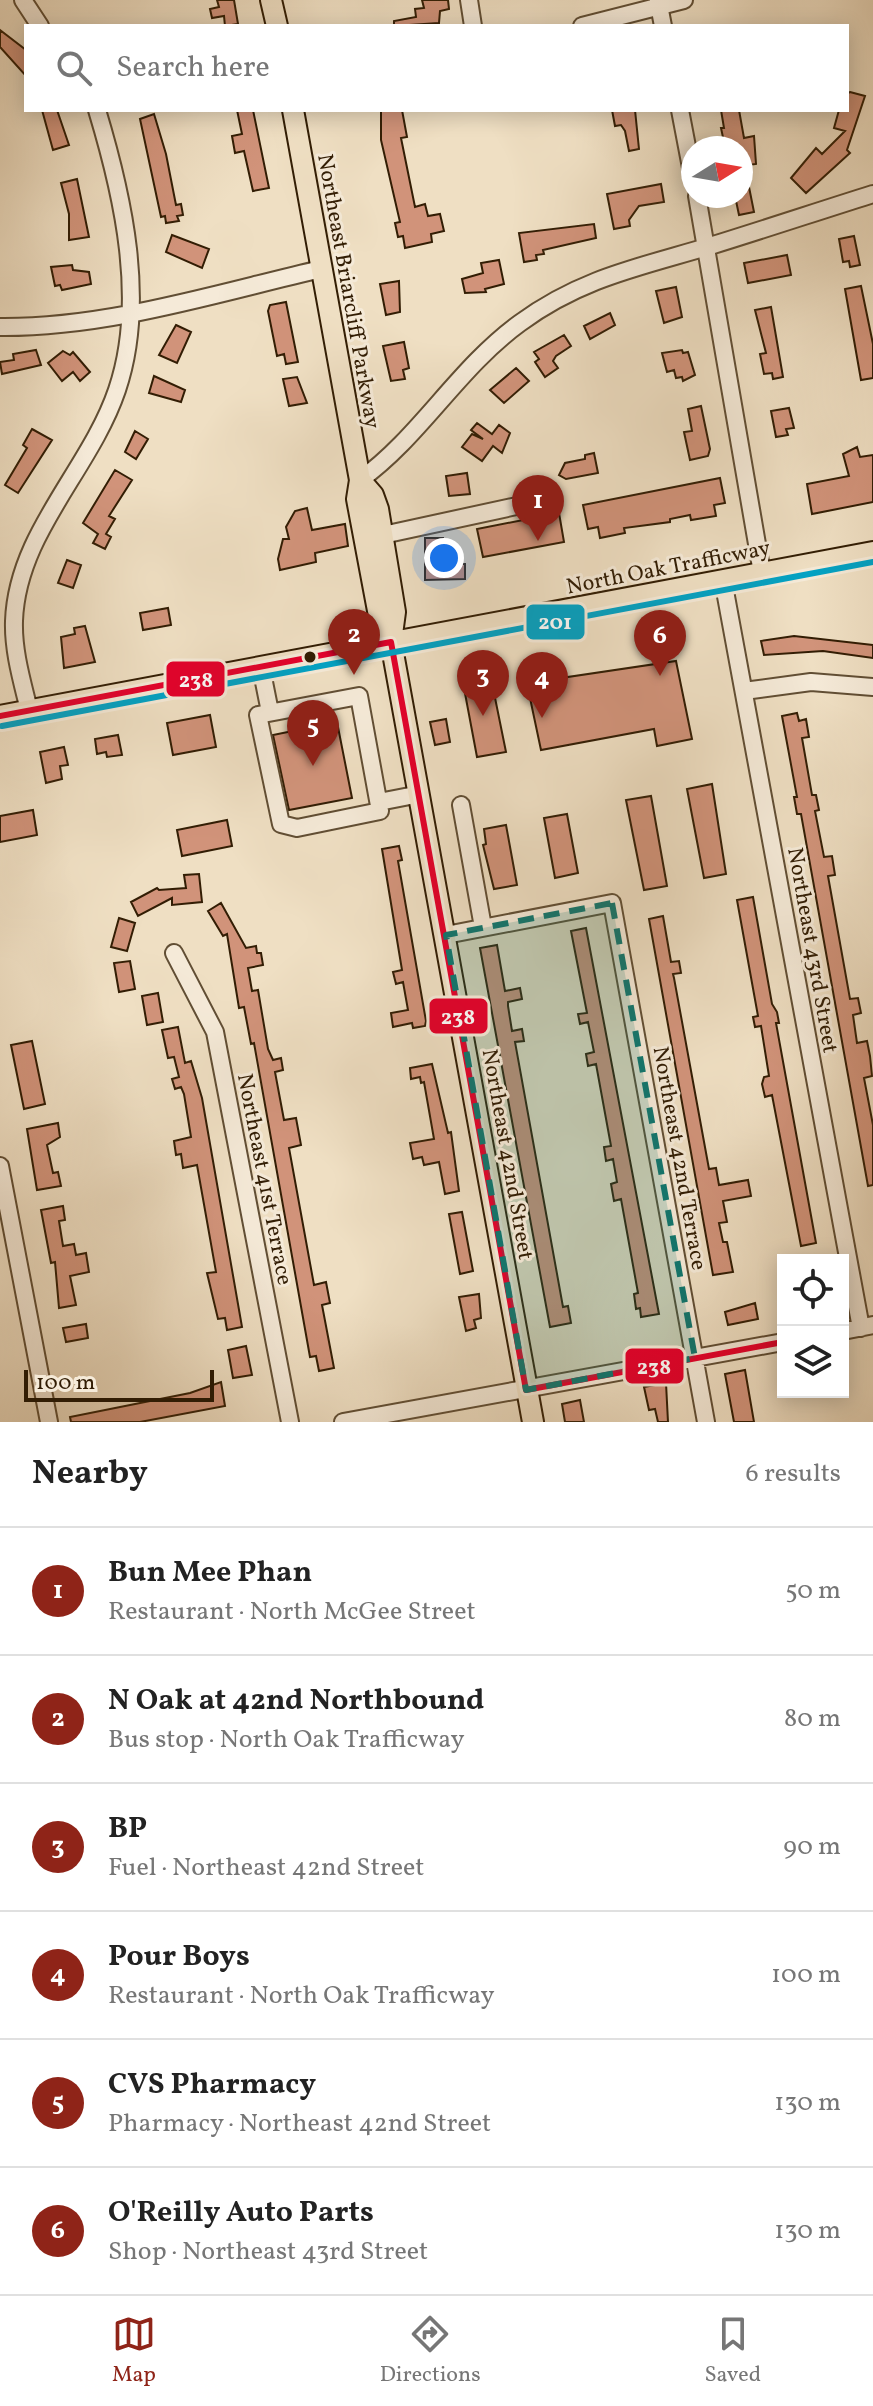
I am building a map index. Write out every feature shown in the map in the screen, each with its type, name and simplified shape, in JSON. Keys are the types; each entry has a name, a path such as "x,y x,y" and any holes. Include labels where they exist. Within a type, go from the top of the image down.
{"main road":[{"path":"271,0 277,24"},
{"name":"Northeast Briarcliff Parkway","path":"293,112 360,480 357,499 377,603 391,642"},
{"name":"Northeast Briarcliff Parkway","path":"360,480 373,495 383,535 395,612 391,642"},
{"name":"North Oak Trafficway","path":"0,716 873,552"},
{"name":"Northeast 42nd Street","path":"391,642 533,1422"}],"street":[{"path":"23,0 39,24"},
{"path":"469,0 473,24"},
{"path":"589,24 658,4 684,0"},
{"path":"658,4 663,24"},
{"path":"29,710 15,639 21,573 116,392 127,351 129,312 123,217 97,112"},
{"path":"680,112 685,136"},
{"path":"360,480 392,457 413,427 476,360 539,309 609,274 707,247 873,194"},
{"path":"699,208 762,573"},
{"path":"0,327 57,325 129,312 321,269"},
{"path":"383,535 549,499"},
{"name":"Northeast 43rd Street","path":"723,580 867,1327"},
{"path":"261,667 270,712"},
{"path":"744,691 811,682 873,687"},
{"path":"359,696 380,811 297,828 281,824 258,715 270,712 359,696"},
{"path":"379,802 420,794"},
{"path":"446,935 483,927 461,805"},
{"name":"Northeast 42nd Terrace","path":"483,927 612,903 706,1422"},
{"name":"Northeast 41st Terrace","path":"174,953 215,1032 290,1422"},
{"path":"0,1166 49,1422"},
{"path":"343,1422 777,1343"}],"highlighted area":[{"path":"612,903 695,1358 526,1390 446,935"}],"building":[{"path":"217,0 234,0 238,24 225,24 224,16 212,18 210,9 219,7"},
{"path":"422,0 448,0 449,9 440,11 439,23 394,24 394,21 416,17 415,9 424,8"},
{"path":"0,30 24,48 24,74 0,47"},
{"path":"849,93 865,96 847,150 850,153 806,193 791,178 816,148 822,154 845,131 834,128 838,112 849,112"},
{"path":"43,112 58,112 69,145 53,150"},
{"path":"237,112 253,112 269,188 253,191 244,151 235,153 232,136 242,134"},
{"path":"381,112 402,112 407,137 401,138 415,207 425,204 428,216 440,214 444,231 431,234 432,242 405,248 403,236 398,237 395,223 400,222 381,140"},
{"path":"612,112 635,112 639,149 629,151 625,131 621,125 615,126"},
{"path":"721,112 739,112 744,136 723,136 721,128 724,128"},
{"path":"154,114 176,205 181,204 183,215 177,216 179,221 166,223 165,216 161,217 140,119"},
{"path":"754,136 756,164 753,164"},
{"path":"77,179 89,237 69,240 69,214 61,183"},
{"path":"661,184 664,202 639,206 629,220 630,226 614,229 607,194"},
{"path":"753,207 754,212 739,215 738,208"},
{"path":"594,224 596,238 543,250 544,254 536,255 537,260 524,262 519,233"},
{"path":"172,235 209,249 202,268 166,252"},
{"path":"854,236 860,265 850,267 849,261 843,262 839,239"},
{"path":"787,255 791,275 748,283 744,263"},
{"path":"499,260 504,284 485,289 486,292 465,293 462,279 483,273 481,263"},
{"path":"72,265 73,270 89,272 91,284 62,290 60,285 55,286 51,267"},
{"path":"399,281 400,312 386,315 380,284"},
{"path":"861,286 873,344 873,378 861,380 845,289"},
{"path":"676,287 682,317 664,323 656,291"},
{"path":"286,302 298,362 286,364 284,354 277,356 268,311 270,305"},
{"path":"771,307 783,377 773,379 772,373 764,374 760,354 766,353 755,310"},
{"path":"610,313 615,325 590,339 584,326"},
{"path":"176,325 191,332 177,363 159,355"},
{"path":"564,335 571,346 556,356 553,361 558,368 545,377 535,362 539,359 534,352"},
{"path":"404,342 409,368 403,370 405,379 391,381 383,346"},
{"path":"36,350 41,365 2,374 0,362 14,360 13,354"},
{"path":"682,350 683,353 688,352 695,375 683,381 682,377 676,378 674,370 667,372 662,353"},
{"path":"63,351 70,355 73,352 90,372 80,381 73,372 62,381 48,363"},
{"path":"516,368 529,381 504,403 490,390"},
{"path":"154,376 185,390 181,402 149,393"},
{"path":"297,377 307,403 289,406 283,379"},
{"path":"701,406 710,449 708,456 690,460 684,432 692,431 688,409"},
{"path":"789,408 794,428 786,429 788,435 776,437 771,411"},
{"path":"477,423 492,434 499,425 510,433 502,453 493,446 482,461 462,447 472,434 483,439 471,430"},
{"path":"32,429 52,440 18,493 5,485 27,448 23,445"},
{"path":"135,431 148,439 136,459 125,452"},
{"path":"857,447 860,457 873,455 873,502 812,514 807,484 849,476 843,454"},
{"path":"594,453 598,473 566,479 559,475 565,463 585,459 585,455"},
{"path":"115,470 132,480 109,516 115,519 106,534 111,537 105,549 93,543 98,534 83,523"},
{"path":"467,473 470,494 449,496 446,476"},
{"path":"720,478 725,503 714,505 716,516 691,520 690,515 670,519 670,522 624,528 625,533 600,538 598,527 588,529 583,505"},
{"path":"307,508 312,530 345,524 348,546 315,553 316,562 280,570 278,559 283,539 289,539 286,527 295,511"},
{"path":"559,513 564,542 483,557 477,529"},
{"path":"425,538 443,538 444,564 465,564 465,579 425,580"},
{"path":"67,560 81,565 73,588 58,583"},
{"path":"168,608 171,625 143,630 140,613"},
{"path":"85,626 95,662 64,668 61,637 75,634 74,628"},
{"path":"794,636 873,645 873,658 823,651 764,655 761,641"},
{"path":"676,661 692,739 657,746 654,729 541,750 530,698 541,681"},
{"path":"492,683 506,752 477,757 464,688"},
{"path":"797,713 799,721 806,719 809,737 802,738 812,795 816,795 819,810 815,811 824,857 832,856 835,875 828,876 850,999 858,998 861,1013 853,1015 857,1043 867,1041 870,1056 872,1076 864,1078 873,1125 873,1185 868,1186 801,814 797,814 794,797 797,797 782,716"},
{"path":"210,715 216,747 173,755 167,723"},
{"path":"446,719 450,742 435,745 430,722"},
{"path":"337,722 352,798 289,810 273,735"},
{"path":"118,735 122,755 107,757 106,752 97,754 95,739"},
{"path":"64,747 68,765 60,766 62,779 46,783 40,752"},
{"path":"712,784 726,874 704,878 687,789"},
{"path":"651,796 667,886 644,890 626,800"},
{"path":"33,810 37,835 0,842 0,816"},
{"path":"567,814 578,873 555,878 544,818"},
{"path":"227,820 232,846 182,856 177,830"},
{"path":"506,825 517,885 494,889 483,845 486,844 484,829"},
{"path":"399,846 402,860 398,861 426,1021 425,1026 413,1028 412,1023 393,1027 391,1013 408,1010 403,982 396,984 393,972 402,970 382,849"},
{"path":"199,874 202,902 172,905 172,898 138,916 131,902 157,888 186,888 184,875"},
{"path":"753,897 772,1004 777,1012 779,1023 776,1023 816,1243 801,1246 772,1095 765,1097 762,1084 764,1077 769,1076 761,1026 755,1027 753,1017 758,1016 737,900"},
{"path":"221,903 246,948 256,946 257,953 261,953 263,965 248,968 252,991 258,990 268,1049 273,1060 281,1058 283,1070 275,1072 284,1120 296,1118 301,1145 289,1148 314,1285 326,1282 330,1303 322,1305 334,1368 319,1371 316,1356 310,1357 254,1043 251,1044 244,1007 239,1008 227,934 223,936 208,911"},
{"path":"663,916 671,962 679,961 681,973 673,974 709,1169 716,1168 719,1185 748,1180 751,1196 723,1201 727,1222 719,1223 723,1242 727,1242 733,1272 713,1275 649,919"},
{"path":"119,918 135,923 127,951 111,947"},
{"path":"586,928 659,1314 641,1317 640,1308 636,1309 634,1294 638,1293 621,1199 614,1201 611,1184 617,1182 613,1159 606,1161 604,1147 611,1146 596,1064 588,1066 586,1054 594,1052 588,1022 580,1024 578,1014 587,1013 571,931"},
{"path":"497,945 505,991 520,988 522,999 508,1002 508,1006 512,1031 522,1029 524,1041 515,1042 563,1307 568,1306 571,1323 550,1327 480,948"},
{"path":"130,961 135,989 119,992 114,963"},
{"path":"158,993 163,1022 147,1025 142,996"},
{"path":"178,1027 185,1063 191,1061 202,1098 242,1327 227,1330 225,1318 218,1319 207,1273 216,1272 197,1165 183,1168 181,1154 176,1155 174,1141 191,1137 184,1094 181,1087 175,1089 172,1079 179,1077 174,1057 168,1058 162,1030"},
{"path":"32,1041 45,1104 24,1109 11,1045"},
{"path":"432,1064 448,1133 451,1132 459,1191 445,1194 439,1162 424,1165 422,1157 413,1159 410,1143 434,1139 424,1082 421,1083 420,1077 411,1079 410,1068"},
{"path":"58,1123 60,1137 47,1145 53,1173 58,1172 61,1186 37,1190 27,1129"},
{"path":"63,1206 65,1220 59,1221 63,1246 74,1244 76,1255 86,1253 89,1272 70,1276 76,1305 59,1308 55,1262 51,1263 41,1210"},
{"path":"462,1212 473,1271 460,1274 449,1214"},
{"path":"479,1294 481,1318 474,1320 476,1328 466,1331 459,1297"},
{"path":"755,1303 758,1319 728,1325 725,1312"},
{"path":"86,1324 88,1338 66,1342 63,1328"},
{"path":"246,1346 252,1375 233,1378 228,1350"},
{"path":"745,1370 754,1422 734,1422 725,1374"},
{"path":"221,1382 225,1406 140,1422 71,1422 70,1417 190,1393"},
{"path":"666,1383 668,1422 658,1422 655,1409 649,1410 644,1387"},
{"path":"580,1400 584,1422 565,1422 562,1404"}],"transit line":[{"name":"201","path":"2,726 873,562"},
{"name":"238","path":"391,642 526,1390"},
{"name":"238","path":"0,716 391,642"},
{"name":"238","path":"526,1390 777,1343"}],"place":[{"name":"Bun Mee Phan","path":"538,541"},
{"name":"N Oak at 42nd Northbound","path":"354,675"},
{"name":"O'Reilly Auto Parts","path":"660,676"},
{"name":"BP","path":"483,716"},
{"name":"Pour Boys","path":"542,718"},
{"name":"CVS Pharmacy","path":"313,766"}]}
